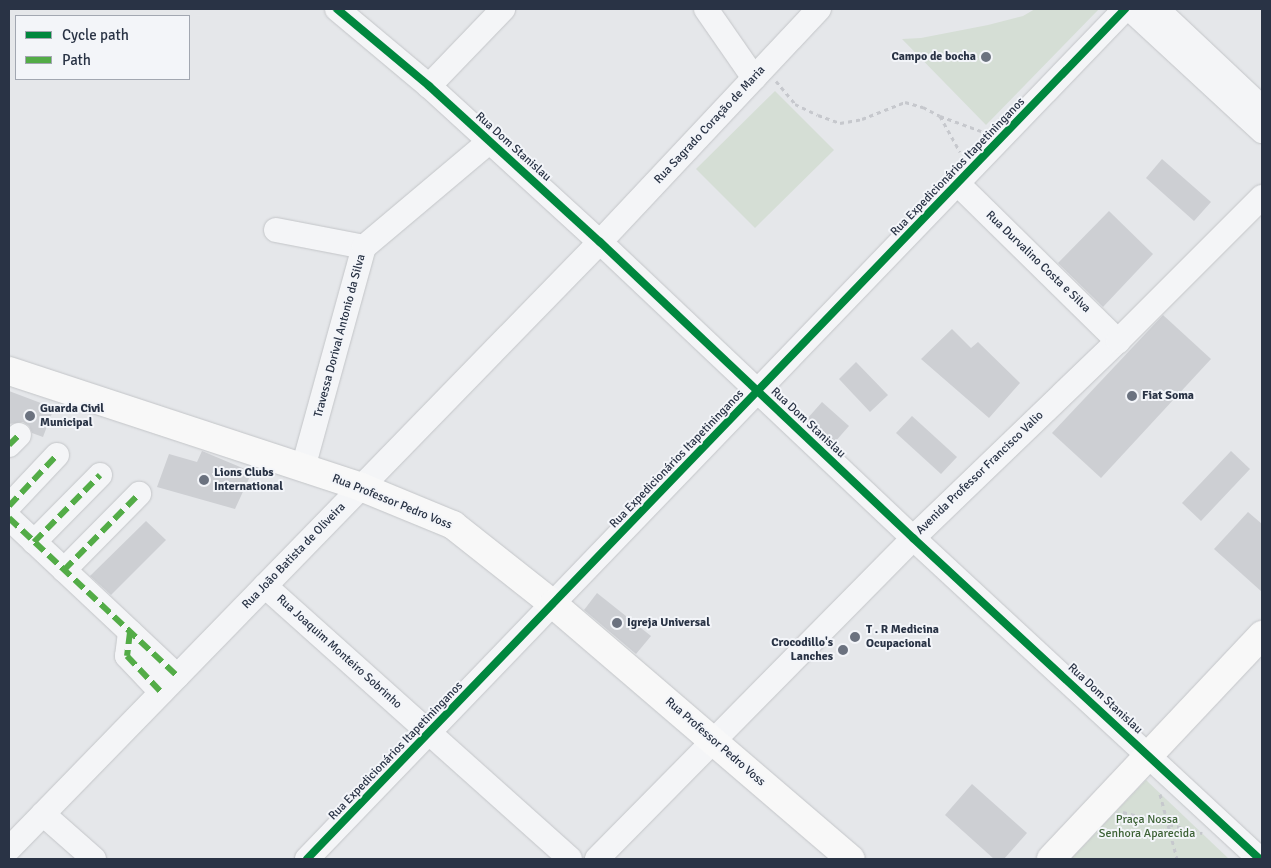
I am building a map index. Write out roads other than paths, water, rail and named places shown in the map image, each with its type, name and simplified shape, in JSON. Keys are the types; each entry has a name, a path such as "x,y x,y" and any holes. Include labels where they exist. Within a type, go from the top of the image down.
{"main road":[{"name":"Rua Professor Pedro Voss","path":"9,371 361,487 453,525 553,604 852,859"},
{"path":"1051,859 1262,635"}],"street":[{"name":"Rua Dom Stanislau","path":"337,9 429,86 600,242 913,538 1260,859"},
{"path":"429,86 502,9"},
{"path":"706,9 759,73"},
{"name":"Rua Sagrado Coração de Maria","path":"600,242 819,9"},
{"name":"Rua Expedicionários Itapetininganos","path":"307,859 1125,9"},
{"path":"1130,9 1262,131"},
{"path":"1157,9 1262,108"},
{"name":"Travessa Dorival Antonio da Silva","path":"303,468 364,247 490,141"},
{"name":"Rua Durvalino Costa e Silva","path":"964,177 1118,341"},
{"name":"Avenida Professor Francisco Valio","path":"597,859 913,538 1118,341 1262,198"},
{"path":"276,230 364,247"},
{"name":"Rua João Batista de Oliveira","path":"9,849 600,242"},
{"path":"9,506 57,455"},
{"path":"34,542 100,475"},
{"path":"64,570 139,494"},
{"path":"9,518 130,632 127,656 169,684"},
{"name":"Rua Joaquim Monteiro Sobrinho","path":"265,586 570,859"},
{"path":"43,814 94,859"}],"place":[{"name":"Campo de bocha","path":"986,57"},
{"name":"Fiat Soma","path":"1132,396"},
{"name":"Guarda Civil Municipal","path":"30,416"},
{"name":"Lions Clubs International","path":"204,480"},
{"name":"Igreja Universal","path":"617,623"},
{"name":"T . R Medicina Ocupacional","path":"855,637"},
{"name":"Crocodillo's Lanches","path":"843,650"}],"park label":[{"name":"Praça Nossa Senhora Aparecida","path":"1147,827"}]}
